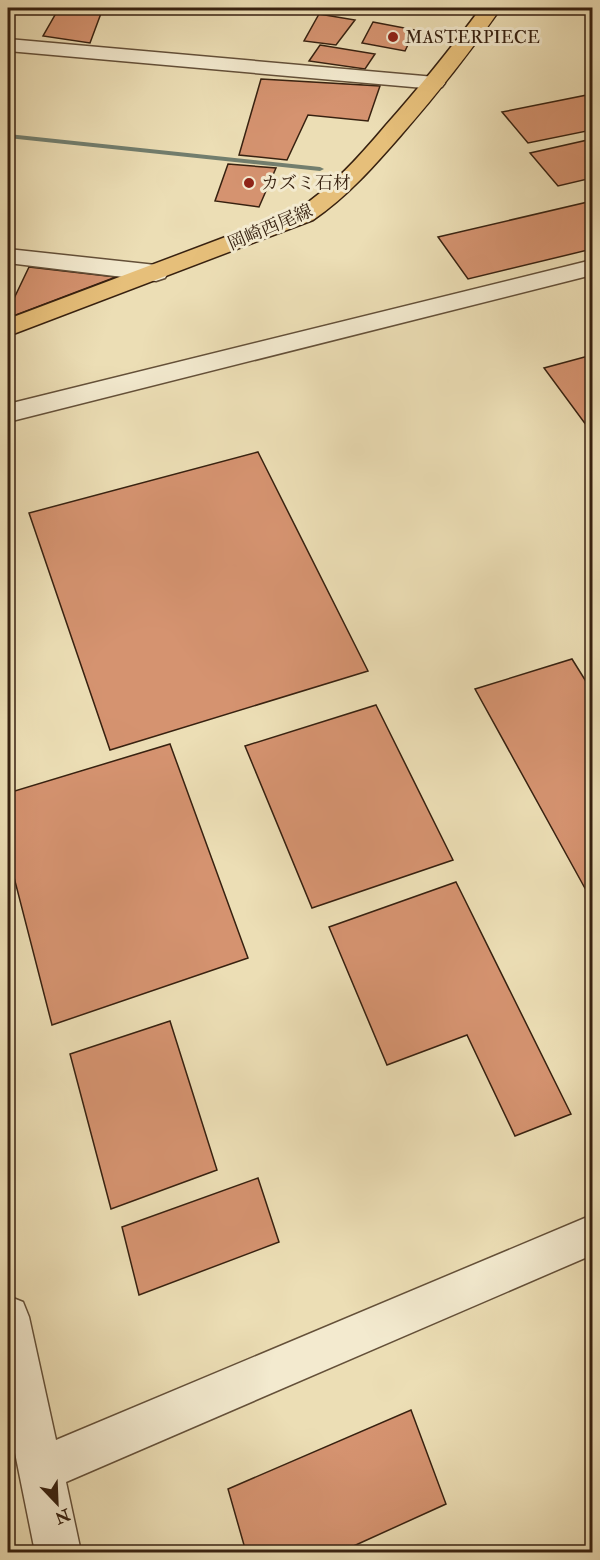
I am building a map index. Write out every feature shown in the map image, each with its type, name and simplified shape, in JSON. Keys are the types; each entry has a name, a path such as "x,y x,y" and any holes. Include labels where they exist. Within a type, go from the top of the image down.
{"main road":[{"name":"岡崎西尾線","path":"8,328 305,215 331,199 351,180 435,83 491,8"}],"street":[{"path":"8,45 435,83"},
{"path":"8,256 156,273"},
{"path":"8,413 592,268"},
{"path":"42,1469 592,1235"},
{"path":"8,1317 58,1552"}],"building":[{"path":"59,8 103,8 90,43 43,36"},
{"path":"338,8 384,8 381,14"},
{"path":"319,14 355,20 336,45 304,41"},
{"path":"373,22 415,30 405,51 362,43"},
{"path":"320,45 375,54 365,69 309,61"},
{"path":"261,79 380,86 368,121 308,115 287,160 239,155"},
{"path":"592,94 592,130 528,143 502,112"},
{"path":"592,139 592,178 558,186 530,153"},
{"path":"228,164 276,168 259,207 215,201"},
{"path":"592,201 592,249 468,279 438,237"},
{"path":"29,267 116,277 8,318 8,311"},
{"path":"592,355 592,433 544,368"},
{"path":"258,452 368,671 110,750 29,513"},
{"path":"572,659 592,691 592,901 475,689"},
{"path":"376,705 453,860 312,908 245,746"},
{"path":"170,744 248,958 52,1025 8,854 8,793"},
{"path":"456,882 571,1114 515,1136 467,1035 387,1065 329,927"},
{"path":"170,1021 217,1170 111,1209 70,1054"},
{"path":"258,1178 279,1242 139,1295 122,1227"},
{"path":"411,1410 446,1504 347,1549 348,1552 246,1552 228,1489"}],"waterway":[{"path":"8,136 320,169"}],"place":[{"name":"MASTERPIECE","path":"393,37"},
{"name":"カズミ石材","path":"249,183"}]}
